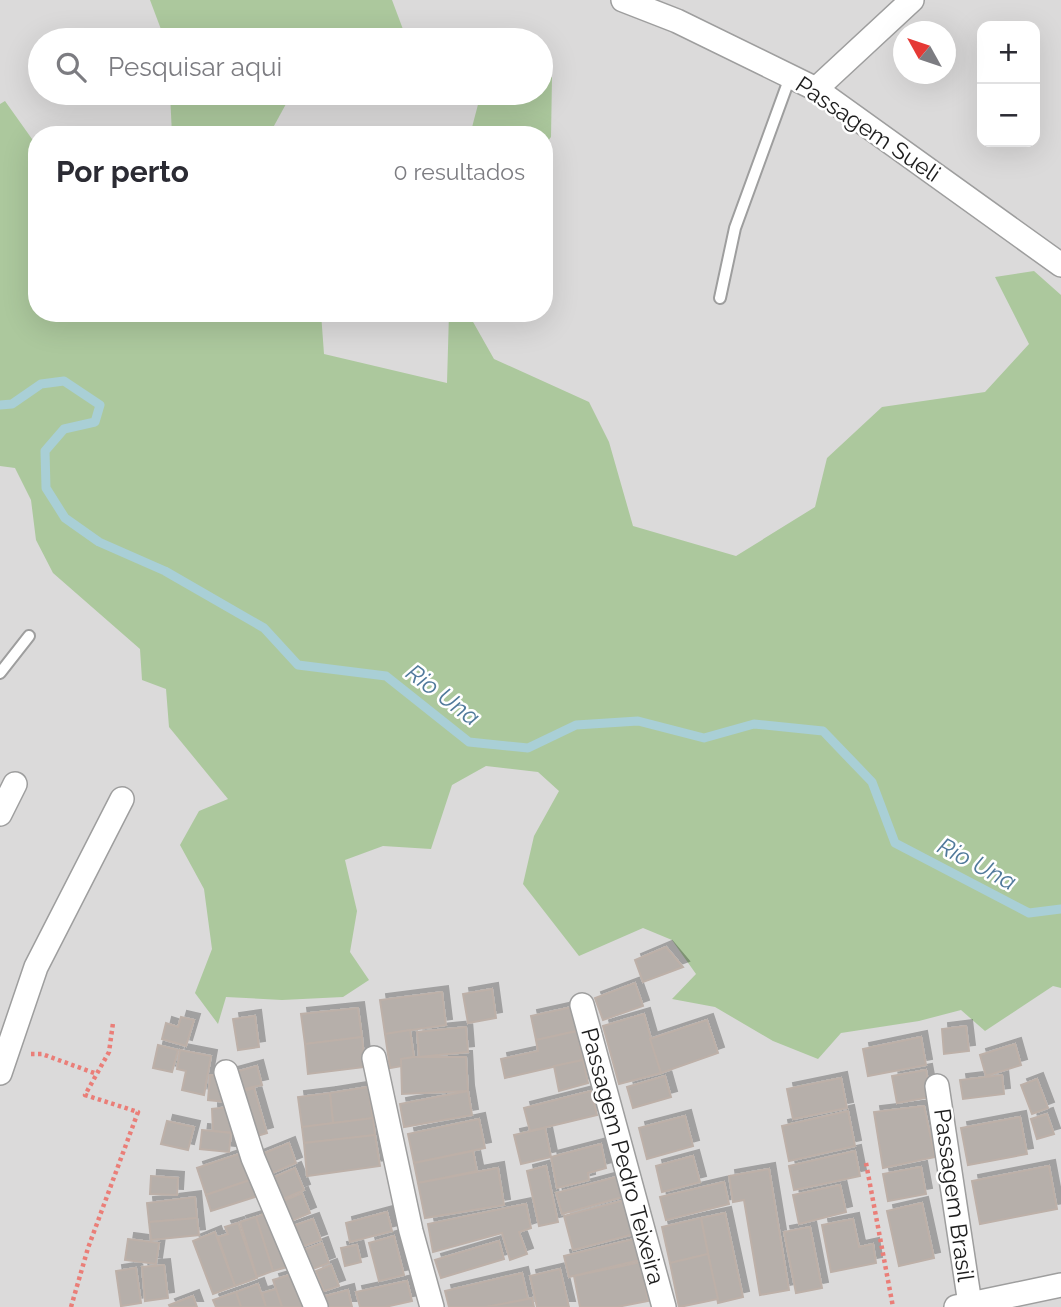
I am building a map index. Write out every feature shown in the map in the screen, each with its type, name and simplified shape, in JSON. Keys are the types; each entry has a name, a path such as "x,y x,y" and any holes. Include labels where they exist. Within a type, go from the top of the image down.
{"street":[{"name":"Passagem Sueli","path":"623,0 677,21 816,89 1061,265"},
{"path":"816,89 912,0"},
{"path":"0,814 15,784"},
{"path":"3,1065 36,967 122,799"},
{"name":"Passagem Pedro Teixeira","path":"582,1005 664,1307"},
{"path":"374,1058 411,1231 432,1307"},
{"path":"226,1072 253,1158 316,1307"},
{"name":"Passagem Brasil","path":"937,1086 963,1306"},
{"path":"963,1306 1061,1285"}],"lane":[{"path":"720,298 735,228 790,77"},
{"path":"0,673 29,636"}],"path":[{"path":"71,1307 88,1248 138,1112 85,1095 109,1052 113,1023"},
{"path":"3,1065 42,1054 97,1074"},
{"path":"866,1163 892,1307"}],"shaded area":[{"path":"0,0 1061,0 1061,1307 0,1307"}],"green space":[{"path":"150,0 392,0 402,28 160,28"},
{"path":"5,101 28,133 28,322 322,322 324,354 447,383 449,322 473,322 494,359 589,402 609,442 633,526 736,556 815,507 827,458 882,407 985,392 1029,344 995,277 1034,271 1061,295 1061,988 1053,986 985,1031 961,1010 919,1021 841,1033 818,1059 773,1041 715,1007 672,999 696,974 672,940 643,928 579,956 523,884 534,836 559,791 538,772 486,766 452,785 431,849 383,846 345,860 357,911 350,952 369,980 343,997 282,1000 226,997 218,1024 195,993 212,949 204,889 180,845 199,811 228,799 169,727 166,689 142,680 140,649 53,573 36,540 31,500 15,468 0,466 0,104"},
{"path":"171,105 285,105 274,126 172,126"},
{"path":"478,105 552,105 551,126 472,126"}],"building":[{"path":"666,947 683,967 643,982 635,960"},
{"path":"635,983 643,1006 603,1020 595,998"},
{"path":"492,989 496,1018 468,1023 463,994"},
{"path":"442,992 446,1025 385,1034 380,1000"},
{"path":"572,1007 577,1031 536,1040 531,1016"},
{"path":"358,1008 362,1037 305,1044 301,1014"},
{"path":"644,1014 661,1073 619,1084 603,1026"},
{"path":"255,1016 259,1047 238,1050 233,1019"},
{"path":"181,1017 194,1020 186,1046 162,1039 166,1023 178,1027"},
{"path":"707,1020 718,1053 661,1073 650,1039"},
{"path":"966,1026 969,1051 944,1054 942,1029"},
{"path":"466,1027 468,1052 419,1057 417,1032"},
{"path":"410,1030 414,1057 401,1059 402,1066 390,1068 385,1034"},
{"path":"577,1031 583,1060 505,1078 501,1059 538,1051 536,1040"},
{"path":"362,1037 365,1067 308,1074 305,1044"},
{"path":"921,1037 926,1065 868,1076 863,1049"},
{"path":"1015,1044 1021,1065 986,1076 980,1055"},
{"path":"158,1045 178,1050 172,1072 153,1068"},
{"path":"180,1050 211,1056 204,1095 182,1090 186,1071 177,1069"},
{"path":"466,1057 468,1091 402,1094 401,1059"},
{"path":"583,1060 588,1083 559,1091 554,1066"},
{"path":"257,1066 262,1085 232,1092 228,1074"},
{"path":"926,1070 931,1097 897,1103 892,1076"},
{"path":"210,1075 221,1076 228,1102 208,1100"},
{"path":"1002,1075 1004,1094 963,1099 960,1080"},
{"path":"665,1076 671,1097 633,1108 627,1087"},
{"path":"841,1078 847,1108 793,1119 787,1089"},
{"path":"1037,1079 1048,1108 1032,1114 1021,1085"},
{"path":"368,1087 373,1118 333,1123 330,1093"},
{"path":"254,1088 267,1133 247,1139 234,1094"},
{"path":"468,1091 472,1115 404,1127 400,1104"},
{"path":"591,1091 597,1115 530,1131 524,1108"},
{"path":"330,1093 333,1123 302,1127 298,1097"},
{"path":"924,1106 935,1157 883,1168 874,1112"},
{"path":"229,1107 236,1133 213,1131 212,1109"},
{"path":"848,1111 855,1146 789,1161 782,1126"},
{"path":"1047,1114 1054,1134 1037,1139 1031,1119"},
{"path":"685,1116 693,1146 647,1159 639,1128"},
{"path":"1020,1117 1027,1154 968,1165 961,1128"},
{"path":"373,1118 375,1135 304,1143 302,1127"},
{"path":"479,1119 485,1148 414,1163 408,1134"},
{"path":"167,1121 194,1127 188,1150 161,1144"},
{"path":"545,1128 551,1157 521,1164 514,1135"},
{"path":"202,1130 231,1133 229,1152 200,1149"},
{"path":"375,1135 380,1166 307,1176 304,1143"},
{"path":"289,1143 296,1163 265,1176 257,1156"},
{"path":"601,1144 606,1168 588,1173 589,1180 557,1188 551,1157"},
{"path":"473,1151 477,1171 418,1183 414,1163"},
{"path":"855,1151 860,1176 794,1190 789,1166"},
{"path":"242,1153 250,1180 206,1195 197,1168"},
{"path":"693,1156 700,1182 662,1192 656,1166"},
{"path":"546,1166 558,1222 539,1226 527,1171"},
{"path":"1049,1166 1057,1209 980,1224 972,1181"},
{"path":"921,1167 926,1194 888,1201 883,1174"},
{"path":"295,1168 304,1190 274,1203 265,1181"},
{"path":"498,1168 504,1205 425,1218 418,1183"},
{"path":"769,1169 789,1290 760,1295 744,1200 733,1202 729,1176"},
{"path":"151,1176 178,1178 177,1195 150,1194"},
{"path":"620,1176 626,1196 562,1214 556,1193"},
{"path":"250,1180 258,1196 211,1211 206,1195"},
{"path":"724,1182 729,1204 666,1220 660,1197"},
{"path":"840,1185 846,1212 799,1224 793,1195"},
{"path":"302,1193 310,1213 284,1224 276,1204"},
{"path":"195,1197 197,1218 149,1222 147,1203"},
{"path":"625,1200 634,1234 573,1250 564,1216"},
{"path":"922,1203 934,1258 899,1266 887,1211"},
{"path":"526,1204 531,1228 519,1232 527,1254 510,1260 502,1233 433,1252 428,1224"},
{"path":"273,1211 291,1266 273,1271 256,1217"},
{"path":"387,1212 392,1231 350,1242 346,1223"},
{"path":"725,1213 743,1297 718,1303 701,1218"},
{"path":"256,1217 273,1271 257,1277 240,1222"},
{"path":"197,1218 199,1235 151,1240 149,1222"},
{"path":"701,1218 708,1254 670,1263 662,1227"},
{"path":"313,1219 321,1240 295,1249 287,1228"},
{"path":"853,1219 859,1247 873,1244 876,1263 831,1272 822,1225"},
{"path":"238,1223 257,1278 235,1286 218,1237 228,1234 225,1227"},
{"path":"810,1227 822,1288 796,1293 784,1232"},
{"path":"215,1232 235,1286 213,1294 193,1241"},
{"path":"394,1236 404,1275 379,1281 369,1243"},
{"path":"128,1239 159,1243 156,1264 125,1260"},
{"path":"634,1239 640,1260 569,1277 564,1256"},
{"path":"499,1241 504,1259 441,1278 435,1260"},
{"path":"322,1243 329,1263 305,1272 298,1252"},
{"path":"357,1245 361,1262 345,1266 341,1248"},
{"path":"708,1254 718,1299 679,1307 670,1263"},
{"path":"641,1262 648,1301 617,1307 580,1307 574,1276"},
{"path":"164,1265 168,1298 145,1301 142,1267"},
{"path":"331,1265 339,1286 324,1291 316,1271"},
{"path":"136,1268 141,1303 121,1306 116,1271"},
{"path":"560,1269 569,1307 537,1307 530,1276"},
{"path":"296,1273 306,1307 282,1307 273,1280"},
{"path":"522,1273 528,1299 486,1307 449,1307 445,1291"},
{"path":"407,1281 412,1301 385,1307 360,1307 356,1292"},
{"path":"258,1284 266,1307 241,1307 236,1292"},
{"path":"276,1289 282,1307 266,1307 262,1293"},
{"path":"348,1290 352,1307 320,1307 318,1298"},
{"path":"236,1292 241,1307 216,1307 213,1300"},
{"path":"193,1296 197,1307 169,1305"},
{"path":"532,1298 534,1307 486,1307 528,1299"}],"waterway":[{"name":"Rio Una","path":"0,405 12,404 41,384 64,381 100,405 95,422 64,429 45,451 46,488 65,518 99,542 165,571 264,628 298,665 386,676 469,742 528,748 576,725 638,721 704,738 754,724 823,731 872,782 895,843 1029,913 1061,909"}]}
